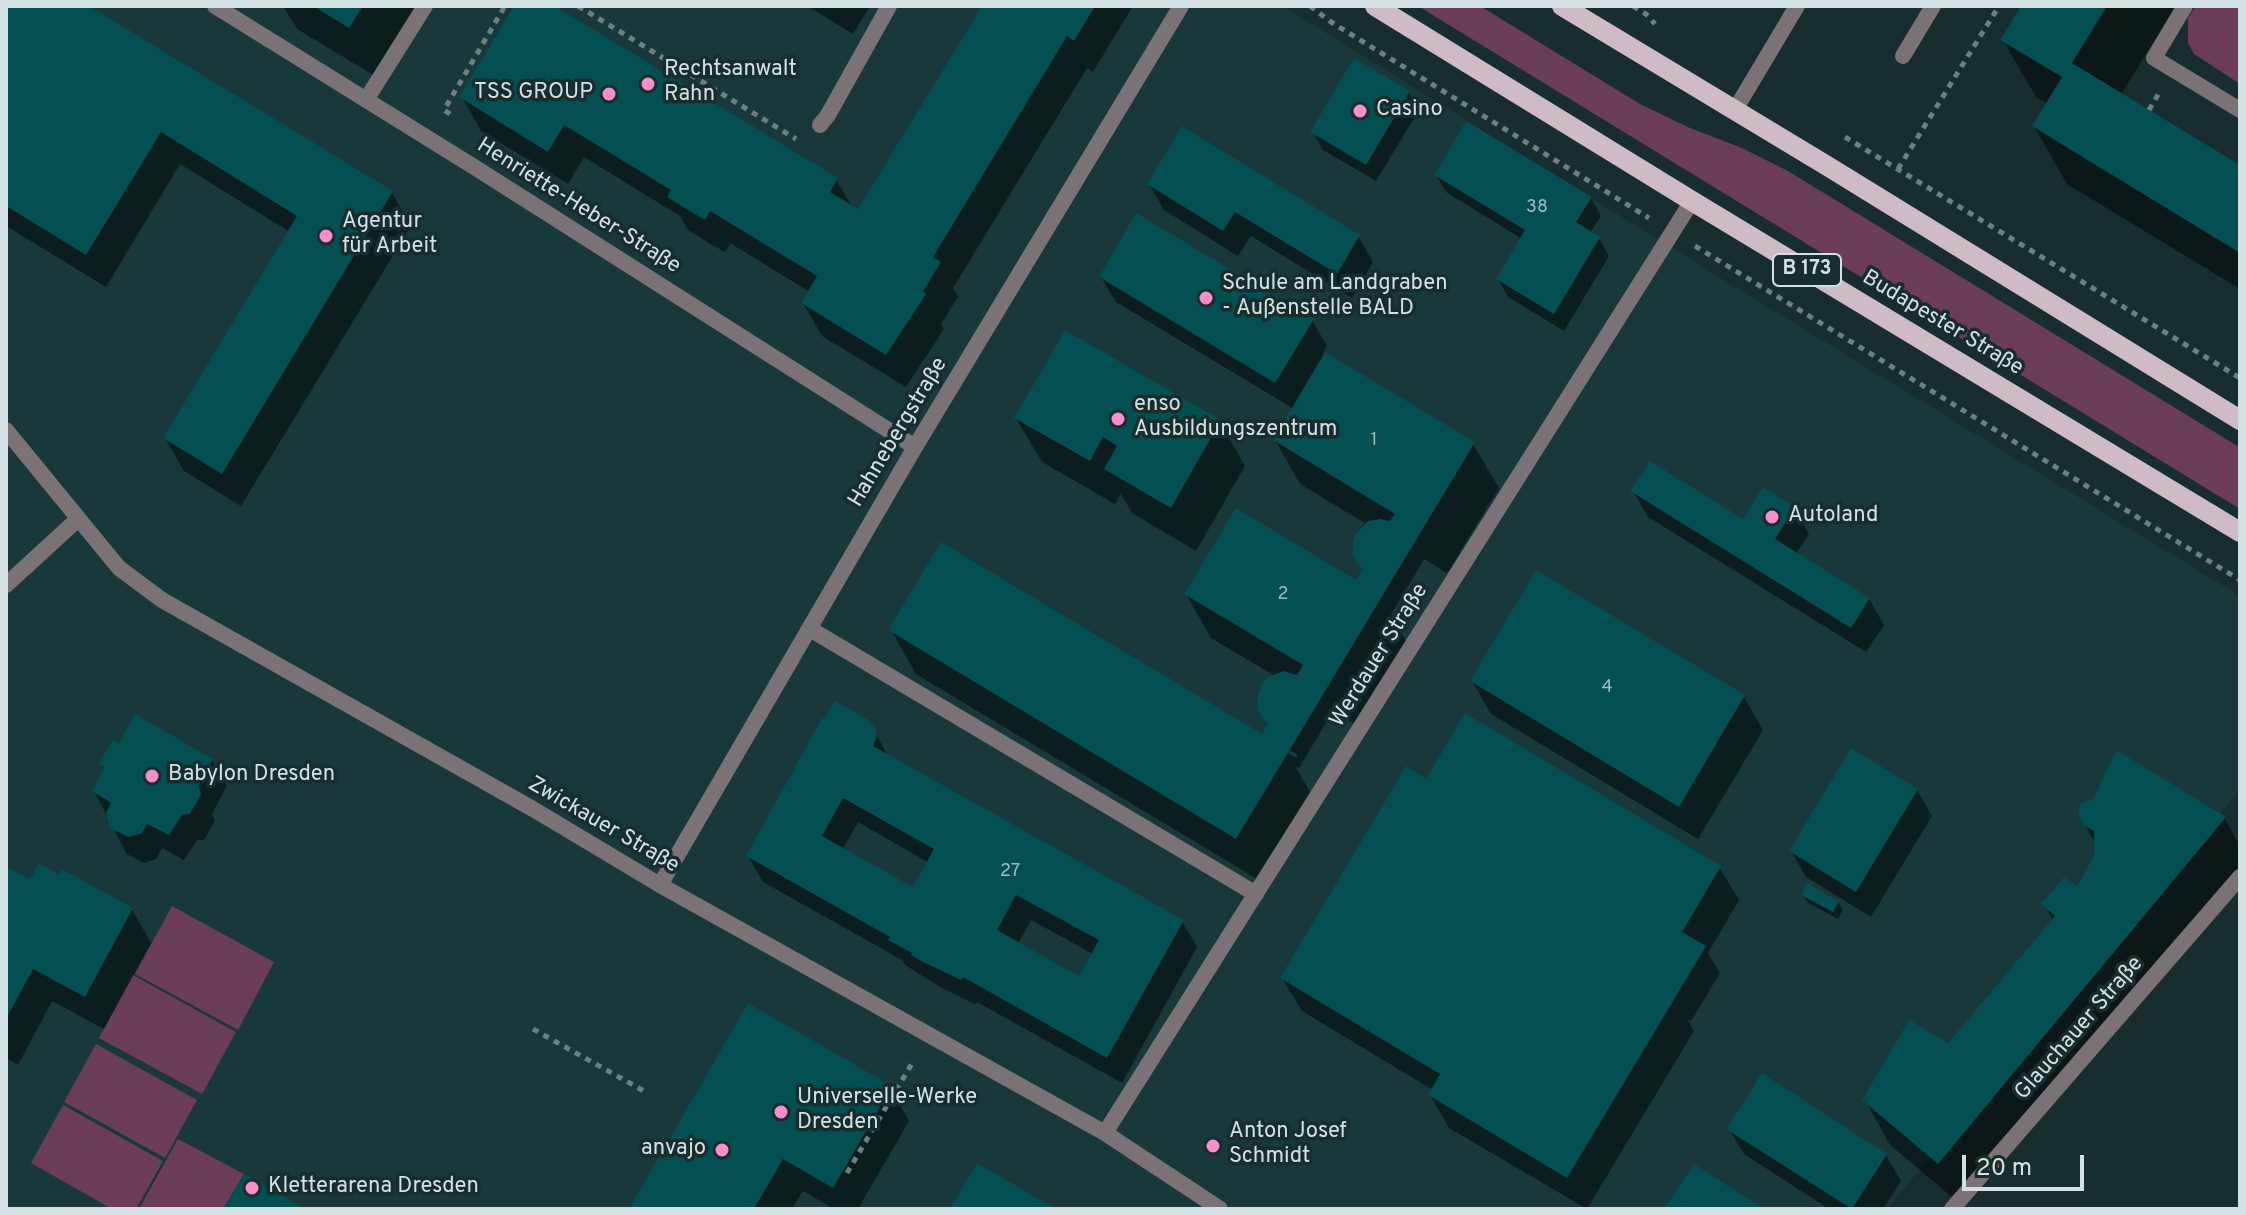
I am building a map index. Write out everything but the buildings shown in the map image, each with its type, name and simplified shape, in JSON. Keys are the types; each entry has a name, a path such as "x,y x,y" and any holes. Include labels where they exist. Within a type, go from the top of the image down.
{"main road":[{"name":"Budapester Straße","path":"1375,6 2240,532"},
{"path":"1562,6 2240,420"}],"street":[{"name":"Henriette-Heber-Straße","path":"215,6 915,447"},
{"path":"366,100 425,6"},
{"path":"820,125 889,6"},
{"name":"Hahnebergstraße","path":"660,885 915,447 1181,6"},
{"path":"1735,110 1797,6"},
{"path":"1903,56 1933,6"},
{"path":"2185,6 2154,58 2240,110"},
{"name":"Werdauer Straße","path":"1105,1133 1692,201"},
{"name":"Zwickauer Straße","path":"6,430 119,568 162,600 660,885 1105,1133 1220,1209"},
{"path":"6,585 78,519"},
{"path":"810,629 1256,894"},
{"name":"Glauchauer Straße","path":"1952,1209 2240,877"}],"path":[{"path":"457,120 444,110 505,6"},
{"path":"578,6 808,147 820,125"},
{"path":"1310,6 1331,22 2240,580"},
{"path":"1633,6 1646,14"},
{"path":"1898,169 1999,6"},
{"path":"2149,110 2162,88"},
{"path":"1850,139 2240,378"},
{"path":"533,1029 644,1091"},
{"path":"847,1173 864,1139 928,1035"}],"shaded area":[{"path":"6,6 1283,6 2240,596 2240,790 1887,1209 6,1209"},
{"path":"1418,6 1480,6 1640,104 1788,171 2239,447 2240,509"},
{"path":"2196,6 2240,6 2240,84 2194,54 2188,43 2188,18"},
{"path":"172,906 274,962 238,1030 135,974"},
{"path":"133,975 236,1032 202,1094 99,1038"},
{"path":"96,1044 197,1100 165,1158 64,1102"},
{"path":"63,1105 163,1161 136,1209 112,1209 31,1163"},
{"path":"178,1139 244,1174 223,1209 139,1209"}],"place":[{"name":"Rechtsanwalt Rahn","path":"648,84"},
{"name":"TSS GROUP","path":"609,94"},
{"name":"Casino","path":"1360,111"},
{"name":"Agentur für Arbeit","path":"326,236"},
{"name":"Schule am Landgraben - Außenstelle BALD","path":"1206,298"},
{"name":"enso Ausbildungszentrum","path":"1118,419"},
{"name":"Autoland","path":"1772,517"},
{"name":"Babylon Dresden","path":"152,776"},
{"name":"Universelle-Werke Dresden","path":"781,1112"},
{"name":"Anton Josef Schmidt","path":"1213,1146"},
{"name":"anvajo","path":"722,1150"},
{"name":"Kletterarena Dresden","path":"252,1188"}]}
